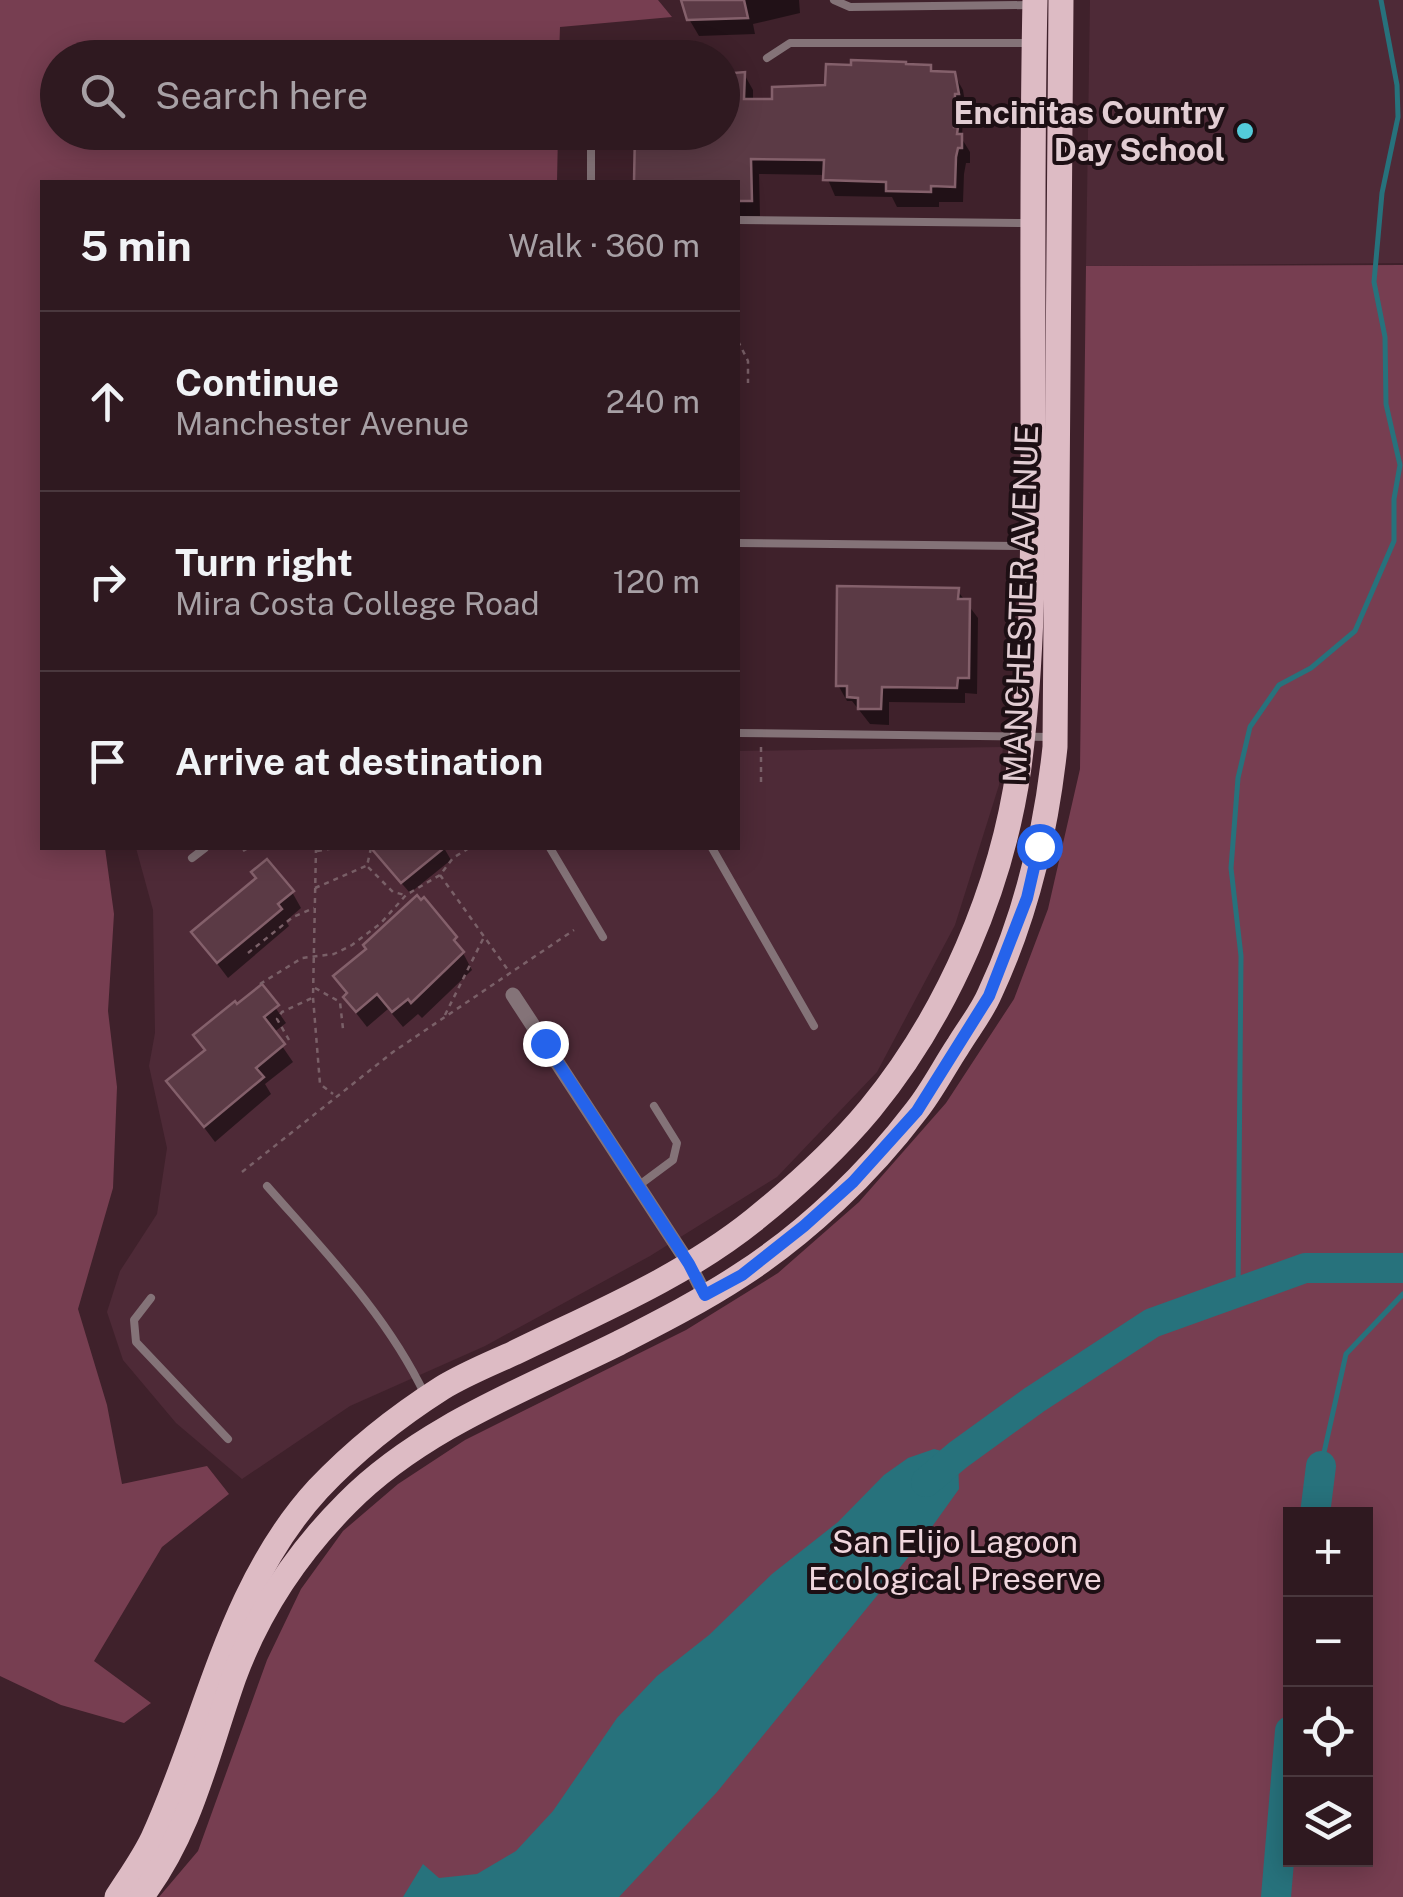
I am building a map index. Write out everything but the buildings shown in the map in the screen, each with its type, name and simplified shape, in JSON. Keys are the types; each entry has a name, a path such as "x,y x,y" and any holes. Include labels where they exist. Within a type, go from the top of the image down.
{"main road":[{"name":"MANCHESTER AVENUE","path":"141,1897 159,1873 195,1798 235,1674 265,1610 306,1546 350,1500 406,1452 742,1275 853,1182 917,1111 989,996 1027,898 1045,820 1055,737 1061,0"},
{"name":"MANCHESTER AVENUE","path":"117,1897 150,1844 236,1615 276,1542 318,1489 375,1436 451,1383 689,1264 731,1238 791,1190 870,1110 919,1038 961,960 993,882 1018,772 1028,674 1035,3"}],"street":[{"path":"514,995 689,1264 705,1295"}],"lane":[{"path":"834,0 850,7 1035,3"},
{"path":"766,58 790,44 1034,44"},
{"path":"591,150 591,180"},
{"path":"740,220 1033,223"},
{"path":"740,543 1032,546"},
{"path":"740,733 1055,737"},
{"path":"192,858 202,850"},
{"path":"551,850 603,937"},
{"path":"713,850 814,1026"},
{"path":"638,1186 673,1160 676,1143 654,1106"},
{"path":"267,1186 378,1315 403,1350 427,1399"},
{"path":"151,1298 134,1320 136,1342 228,1438"}],"path":[{"path":"740,345 748,362 748,383"},
{"path":"761,733 761,782"},
{"path":"316,850 313,997 320,1084 335,1095"},
{"path":"369,850 368,866 393,892 406,895"},
{"path":"260,984 302,958 334,954 352,945 380,924 406,895 440,876 453,858 467,850"},
{"path":"315,888 368,866"},
{"path":"440,876 509,972"},
{"path":"248,953 293,916 315,907"},
{"path":"242,1172 335,1095 444,1016 574,930"},
{"path":"444,1016 484,937"},
{"path":"314,987 340,1002 343,1030"},
{"path":"289,1040 277,1019 282,1012 313,997"}],"shaded area":[{"name":"Encinitas Country Day School","path":"1090,0 1403,0 1403,263 1086,266"},
{"path":"1003,747 999,785 955,925 877,1072 777,1177 650,1256 485,1346 350,1406 242,1479 176,1423 123,1360 107,1312 120,1271 157,1214 167,1148 149,1066 155,1033 153,910 137,850 740,850 740,751"}],"green space":[{"path":"0,0 658,0 672,17 560,27 560,40 40,40 40,150 558,150 557,180 40,180 40,850 105,850 114,914 108,1011 117,1087 113,1188 78,1309 107,1405 122,1484 207,1466 229,1494 162,1547 94,1661 151,1703 124,1723 61,1705 0,1676"},
{"name":"San Elijo Lagoon Ecological Preserve","path":"1403,265 1403,1897 159,1897 198,1851 267,1660 301,1589 343,1531 398,1484 465,1440 686,1330 778,1273 859,1202 946,1103 1014,999 1048,909 1080,769 1086,266"}],"water":[{"path":"934,1449 958,1455 959,1489 924,1538 717,1792 619,1897 403,1897 423,1864 439,1878 477,1874 516,1851 553,1811 617,1718 657,1676 709,1635 772,1574 838,1522 884,1475 908,1458"}],"waterway":[{"path":"1238,1292 1241,956 1231,868 1238,778 1250,727 1279,685 1311,668 1355,631 1394,541 1394,499 1400,465 1386,404 1385,337 1374,282 1382,193 1398,117 1397,85 1381,0"},
{"path":"926,1482 1034,1400 1152,1323 1305,1268 1403,1268"},
{"path":"1321,1466 1346,1354 1403,1294"},
{"path":"1316,1507 1321,1466"},
{"path":"1276,1897 1286,1777"}],"place":[{"name":"Encinitas Country Day School","path":"1245,131"}],"route":[{"path":"545,1043 689,1264 705,1295 742,1275 804,1226 853,1182 917,1111 989,996 1027,898 1039,846"}]}
